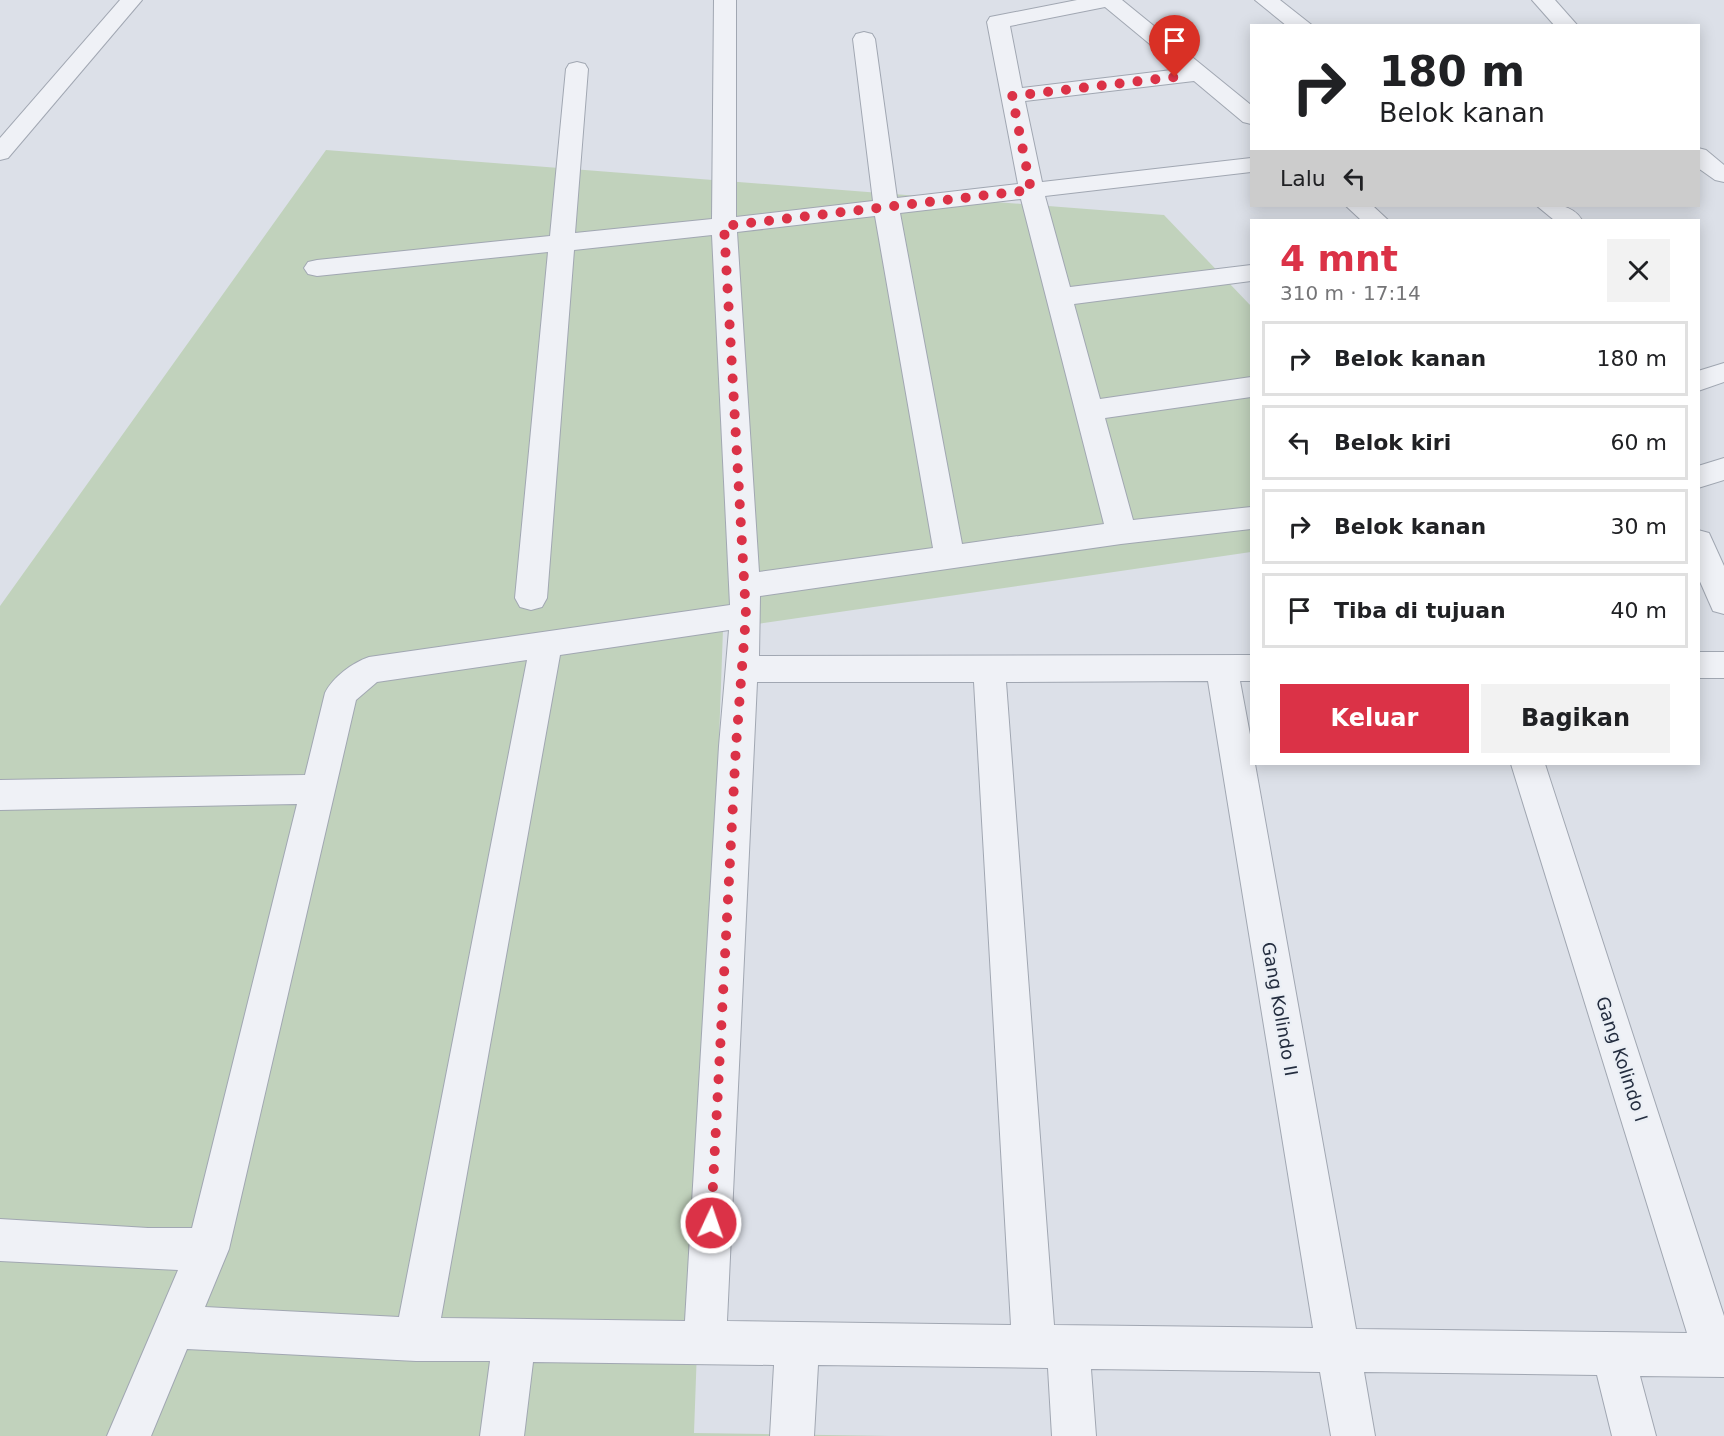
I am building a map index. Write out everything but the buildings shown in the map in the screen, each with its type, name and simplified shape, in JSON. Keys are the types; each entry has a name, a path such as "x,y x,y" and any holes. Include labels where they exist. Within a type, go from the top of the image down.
{"street":[{"path":"0,153 22,111 131,0"},
{"path":"705,1342 746,601 724,226 725,0"},
{"path":"1121,533 1031,190 998,22 1109,0 1250,116"},
{"path":"1266,0 1299,24"},
{"path":"1543,0 1565,24"},
{"path":"864,39 886,207 950,558"},
{"path":"531,598 560,243 577,69"},
{"path":"1012,96 1198,74"},
{"path":"1228,98 1250,90"},
{"path":"1700,157 1724,175"},
{"path":"317,268 724,226 1250,165"},
{"path":"1359,207 1375,219"},
{"path":"1551,207 1569,219"},
{"path":"1060,297 1250,273"},
{"path":"1700,380 1724,372"},
{"path":"1090,410 1250,387"},
{"path":"1700,476 1724,469"},
{"path":"129,1436 208,1249 340,693 369,670 546,645 950,558 1121,533 1250,518"},
{"path":"1700,546 1724,602"},
{"path":"416,1339 546,645"},
{"path":"1700,666 1724,665"},
{"path":"989,668 1051,1347 1074,1436"},
{"path":"743,669 1236,668"},
{"name":"Gang Kolindo II","path":"1236,668 1250,762"},
{"name":"Gang Kolindo II","path":"1251,765 1338,1350 1353,1436"},
{"name":"Gang Kolindo I","path":"1528,765 1719,1355"},
{"path":"0,795 318,789"},
{"path":"0,1240 148,1249 208,1249"},
{"path":"176,1327 416,1339 1719,1355"},
{"path":"502,1436 514,1340"},
{"path":"792,1436 797,1344"},
{"path":"1613,1353 1634,1436"}],"green space":[{"path":"326,150 1164,215 1250,305 1250,552 723,629 694,1433 891,1436 0,1436 0,606"}],"route":[{"path":"711,1223 736,746 746,615 724,226 1031,190 1012,96 1175,77"}]}
